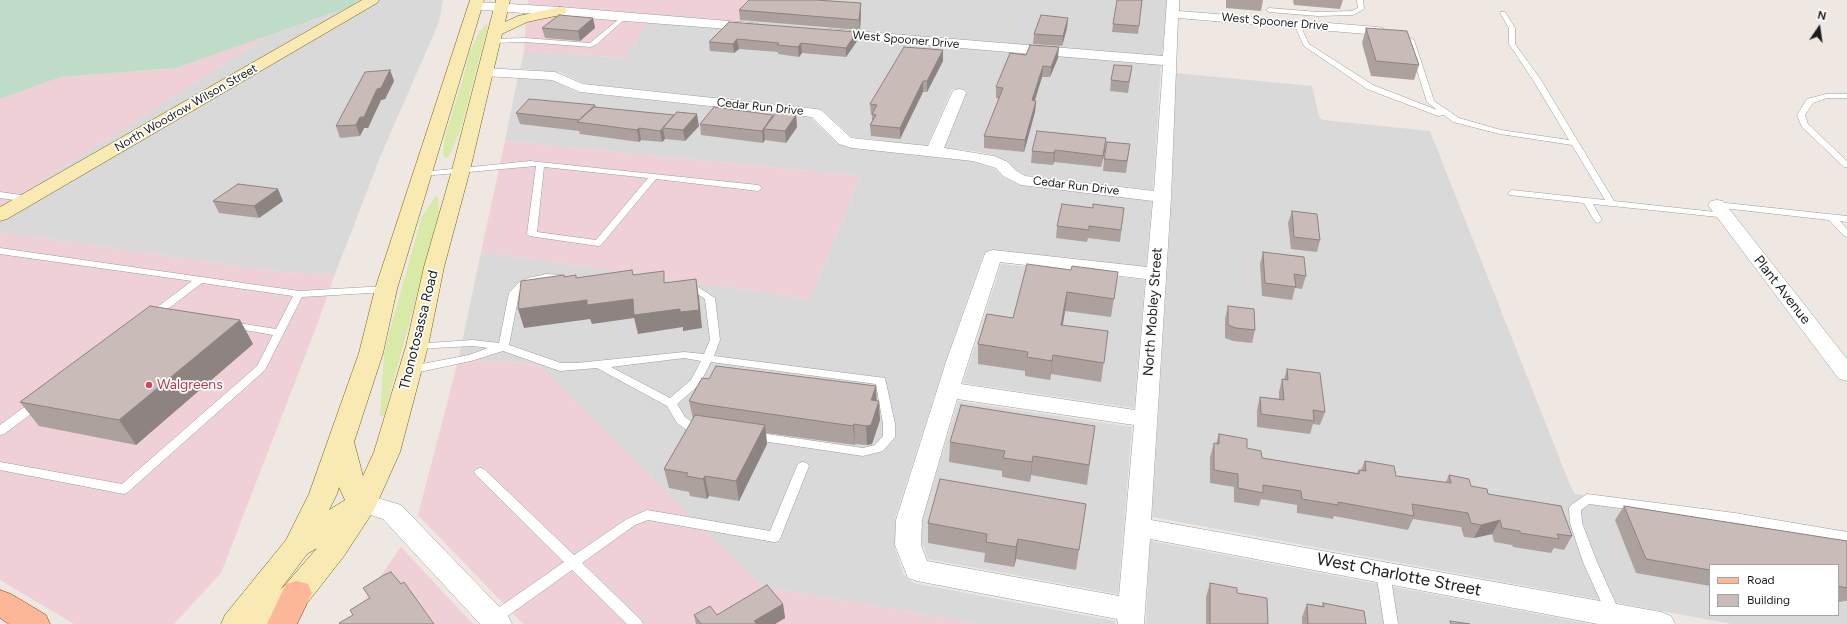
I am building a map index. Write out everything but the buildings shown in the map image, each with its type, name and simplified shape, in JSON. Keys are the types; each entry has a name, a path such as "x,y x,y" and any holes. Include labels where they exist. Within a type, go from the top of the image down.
{"main road":[{"name":"North Woodrow Wilson Street","path":"0,215 372,0"},
{"path":"236,624 296,548 310,523 323,494 371,353 386,289 477,3"},
{"name":"Thonotosassa Road","path":"263,624 297,594 334,548 364,503 387,452 417,346 434,267 461,170 502,4"},
{"path":"493,36 523,19 560,11"},
{"path":"296,548 348,511 364,503 353,491 341,442"},
{"path":"282,624 297,594"},
{"path":"0,603 35,624"}],"street":[{"path":"477,3 767,28"},
{"name":"West Spooner Drive","path":"1173,7 1297,24 1320,20 1385,32"},
{"name":"North Mobley Street","path":"1131,617 1162,197 1173,7"},
{"name":"West Spooner Drive","path":"814,32 1169,61"},
{"name":"Cedar Run Drive","path":"485,72 555,76 580,88 816,113 845,141 859,144 988,159 1002,165 1009,173 1021,180 1162,197"},
{"path":"934,152 959,93"},
{"name":"Plant Avenue","path":"1721,210 1847,374"},
{"path":"1131,617 917,570 908,545 909,520 949,390 993,256 1156,274"},
{"path":"949,390 1146,419"},
{"path":"364,503 392,512 495,621"},
{"name":"West Charlotte Street","path":"1137,527 1661,624"}],"lane":[{"path":"1269,10 1320,20 1353,13 1361,9 1360,0"},
{"path":"1503,13 1512,28 1512,44 1527,64 1611,204"},
{"path":"493,36 591,45 625,16"},
{"path":"1297,24 1306,45 1370,87 1456,120 1500,132 1575,143"},
{"path":"1385,32 1400,34 1411,40 1431,102 1456,120"},
{"path":"1847,96 1826,96 1810,101 1801,115 1805,125 1847,165"},
{"path":"423,174 530,163 758,188"},
{"path":"540,164 532,234 598,243 654,177"},
{"path":"1512,193 1611,204 1847,219"},
{"path":"0,195 28,199"},
{"path":"1587,201 1598,220"},
{"path":"1831,217 1847,234"},
{"path":"0,251 299,294 386,289"},
{"path":"503,347 514,293 521,285 531,280 546,277 575,279"},
{"path":"144,323 200,280"},
{"path":"671,403 695,382 708,358 715,340 710,298 692,286 676,285"},
{"path":"0,466 124,490 261,368 299,294"},
{"path":"156,313 172,316"},
{"path":"225,324 279,333"},
{"path":"417,346 472,343 503,347 560,366 577,367 684,355 881,381 889,424 889,437 879,448 863,452 739,434"},
{"path":"410,370 471,358 503,347"},
{"path":"599,365 671,403 681,420 692,428 715,431"},
{"path":"0,431 44,398"},
{"path":"495,621 631,522 647,515 774,537 803,466"},
{"path":"480,472 636,624"},
{"path":"1614,615 1590,562 1576,523 1575,508 1587,499 1734,518 1847,537"},
{"path":"1383,572 1391,624"}],"shaded area":[{"path":"357,0 365,0 0,208 269,35 352,6"},
{"path":"379,0 443,0 439,22 381,155 335,274 279,272 0,232 0,221"},
{"path":"528,0 768,0 744,23 566,7 528,6"},
{"path":"768,0 1167,0 1162,57 744,23"},
{"path":"558,14 649,22 624,58 524,51 526,21"},
{"path":"649,22 1161,64 1153,190 1025,175 1016,170 1007,162 993,155 975,151 944,148 967,90 952,89 927,146 852,137 823,111 818,109 586,84 559,72 520,69 524,51 624,58"},
{"path":"269,35 0,208 0,99 61,77 176,68"},
{"path":"1176,73 1312,86 1319,117 1323,120 1430,131 1570,485 1575,494 1847,534 1847,624 1732,624 1152,517 1172,193"},
{"path":"518,77 550,79 576,92 810,117 837,143 848,147 971,161 995,169 1002,176 1019,185 1152,201 1146,267 995,250 983,255 946,360 895,518 895,549 904,575 913,583 1115,621 1115,624 980,624 763,587 538,365 503,361 490,362 459,357 481,252 810,299 860,176 505,141"},
{"path":"505,141 860,176 810,299 481,252"},
{"path":"0,232 279,272 335,274 314,333 221,573 174,624 74,624 0,580"},
{"path":"1001,264 1145,280 1134,408 963,383"},
{"path":"459,357 490,362 503,361 538,365 763,587 980,624 523,624 418,515"},
{"path":"958,401 1132,427 1118,594 928,559 922,542 922,521"},
{"path":"1150,541 1590,624 1146,624"},
{"path":"401,547 473,624 347,624"}],"green space":[{"path":"0,0 357,0 352,6 176,68 61,77 0,99"},
{"path":"486,24 488,25 460,131 449,157 445,158 443,154 445,137 469,54 477,36"},
{"path":"436,196 438,197 439,214 384,415 380,416 384,355 391,327 422,216"}],"place":[{"name":"Walgreens","path":"149,385"}]}
